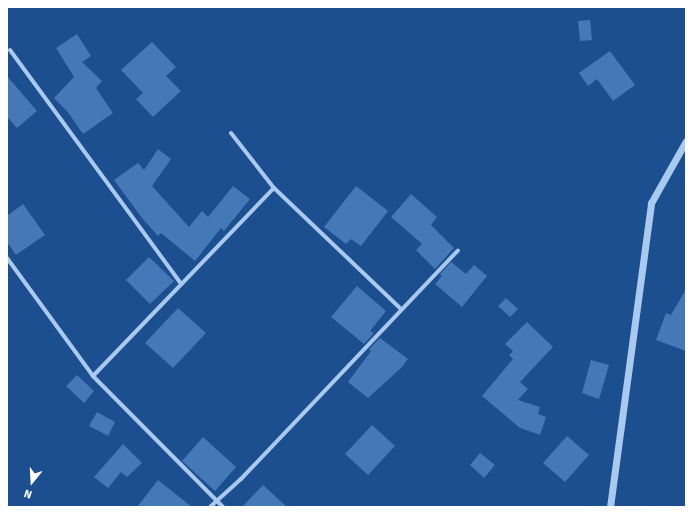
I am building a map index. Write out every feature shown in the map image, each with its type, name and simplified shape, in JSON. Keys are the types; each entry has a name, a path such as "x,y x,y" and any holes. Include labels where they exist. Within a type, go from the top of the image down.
{"street":[{"path":"10,50 182,284"},
{"path":"231,133 274,188 401,309"},
{"path":"610,507 651,203 686,141"},
{"path":"93,376 274,188"},
{"path":"210,507 241,479 458,250"},
{"path":"7,258 93,376 223,507"}],"building":[{"path":"590,20 592,40 580,41 578,21"},
{"path":"77,34 91,56 82,62 102,81 96,88 113,113 83,134 67,111 54,98 74,77 56,48"},
{"path":"152,42 176,67 166,76 181,91 153,117 136,99 143,93 121,70"},
{"path":"610,51 635,85 613,101 597,79 588,86 579,73"},
{"path":"7,76 37,111 17,128 7,117"},
{"path":"158,149 171,159 152,186 189,227 202,211 208,217 233,186 250,199 224,231 221,228 195,261 161,233 158,236 142,218 114,180 138,163 144,170"},
{"path":"356,186 388,211 361,246 351,239 346,244 324,227"},
{"path":"411,194 437,217 431,225 454,248 435,269 416,250 422,244 391,217"},
{"path":"23,204 45,235 16,255 7,242 7,216"},
{"path":"149,257 174,281 150,304 126,280"},
{"path":"451,262 466,274 474,265 487,276 462,307 435,284 442,276 440,274"},
{"path":"357,286 386,311 370,331 374,333 364,344 331,317"},
{"path":"686,289 686,351 656,340 666,313 671,315"},
{"path":"506,298 518,309 510,317 498,306"},
{"path":"178,308 206,333 173,368 145,343"},
{"path":"527,322 553,347 520,382 528,389 518,400 540,407 538,414 546,417 540,435 520,428 482,396 513,359 509,355 513,351 505,344"},
{"path":"380,338 408,359 402,367 368,398 348,382 371,351 369,349"},
{"path":"591,360 609,365 599,399 582,393"},
{"path":"77,375 94,391 84,403 66,386"},
{"path":"97,412 115,422 108,436 89,426"},
{"path":"372,425 395,446 368,475 345,454"},
{"path":"567,436 589,455 565,482 543,463"},
{"path":"203,437 236,467 215,491 182,461"},
{"path":"123,444 142,463 127,477 121,472 108,488 94,477"},
{"path":"480,453 495,465 484,478 470,465"},
{"path":"158,480 192,507 137,507"},
{"path":"263,485 287,507 242,507"}]}
